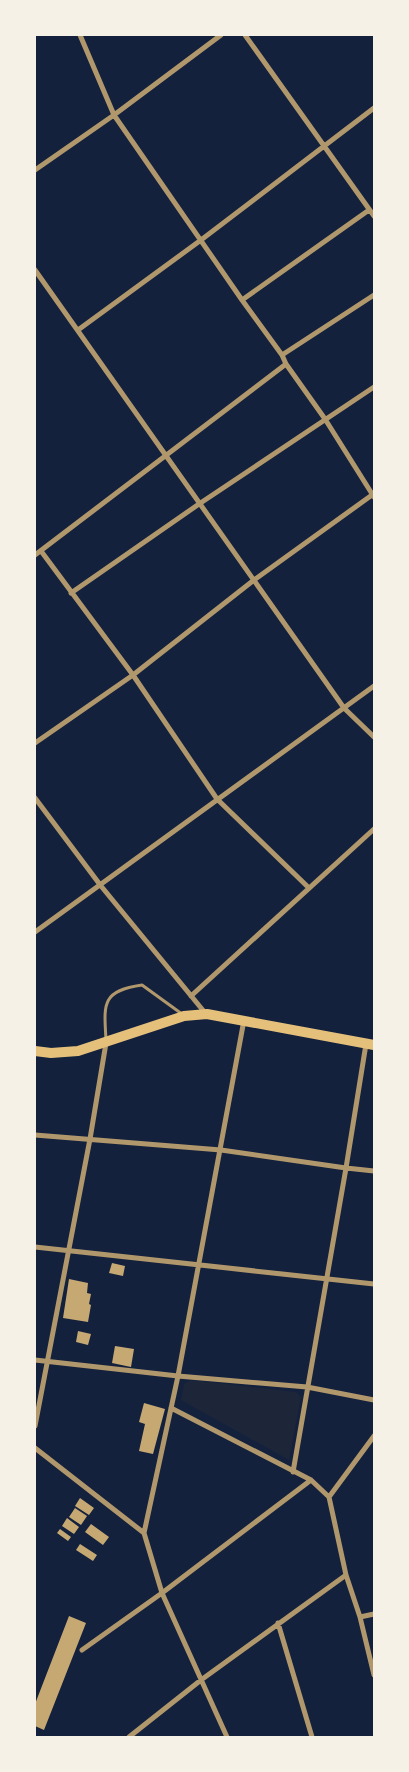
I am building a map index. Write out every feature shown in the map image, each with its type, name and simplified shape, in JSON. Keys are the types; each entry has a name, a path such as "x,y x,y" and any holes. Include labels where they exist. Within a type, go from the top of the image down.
{"highway":[{"path":"35,1051 51,1054 78,1051 184,1016 207,1014 370,1044"}],"street":[{"path":"35,743 132,675 254,580 373,496 325,419 286,364 282,355 114,115 80,35"},
{"path":"35,170 114,115 221,35"},
{"path":"245,35 374,216"},
{"path":"78,330 201,240 374,108"},
{"path":"242,300 369,210"},
{"path":"35,270 344,708 374,737"},
{"path":"282,355 374,295"},
{"path":"35,555 286,364"},
{"path":"71,593 199,504 374,387"},
{"path":"41,551 132,675 217,799 309,888"},
{"path":"35,932 101,886 217,799 374,686"},
{"path":"35,798 101,886 207,1014"},
{"path":"191,996 374,828"},
{"path":"227,1737 162,1593 144,1534 172,1408 244,1020"},
{"path":"35,1426 90,1139 106,1043"},
{"path":"293,1472 326,1279 370,1044"},
{"path":"35,1135 221,1150 374,1171"},
{"path":"35,1246 374,1284"},
{"path":"35,1360 178,1376 307,1387 374,1400"},
{"path":"172,1408 311,1480 329,1497 346,1574 360,1617 374,1675"},
{"path":"329,1497 374,1436"},
{"path":"35,1448 144,1534"},
{"path":"82,1650 162,1593 311,1480"},
{"path":"129,1737 201,1680 346,1574"},
{"path":"360,1617 374,1614"},
{"path":"278,1623 312,1737"}],"lane":[{"path":"106,1043 105,1008 109,998 125,987 142,985 184,1016"}],"shaded area":[{"path":"191,1380 296,1392 301,1397 289,1460 181,1400 184,1384"}],"building":[{"path":"112,1263 125,1266 123,1276 109,1273"},
{"path":"69,1279 88,1283 87,1293 91,1294 89,1304 91,1305 88,1322 63,1318"},
{"path":"78,1331 91,1334 88,1345 76,1342"},
{"path":"115,1346 134,1349 131,1367 112,1363"},
{"path":"144,1403 165,1409 153,1454 139,1451 145,1424 139,1422"},
{"path":"80,1498 94,1508 89,1515 75,1506"},
{"path":"75,1508 87,1516 81,1525 69,1517"},
{"path":"67,1518 79,1527 74,1534 62,1526"},
{"path":"91,1524 109,1537 103,1545 85,1532"},
{"path":"60,1529 71,1537 68,1541 57,1533"},
{"path":"80,1544 97,1555 93,1561 76,1550"},
{"path":"69,1616 86,1623 44,1730 35,1726 35,1704"}]}
